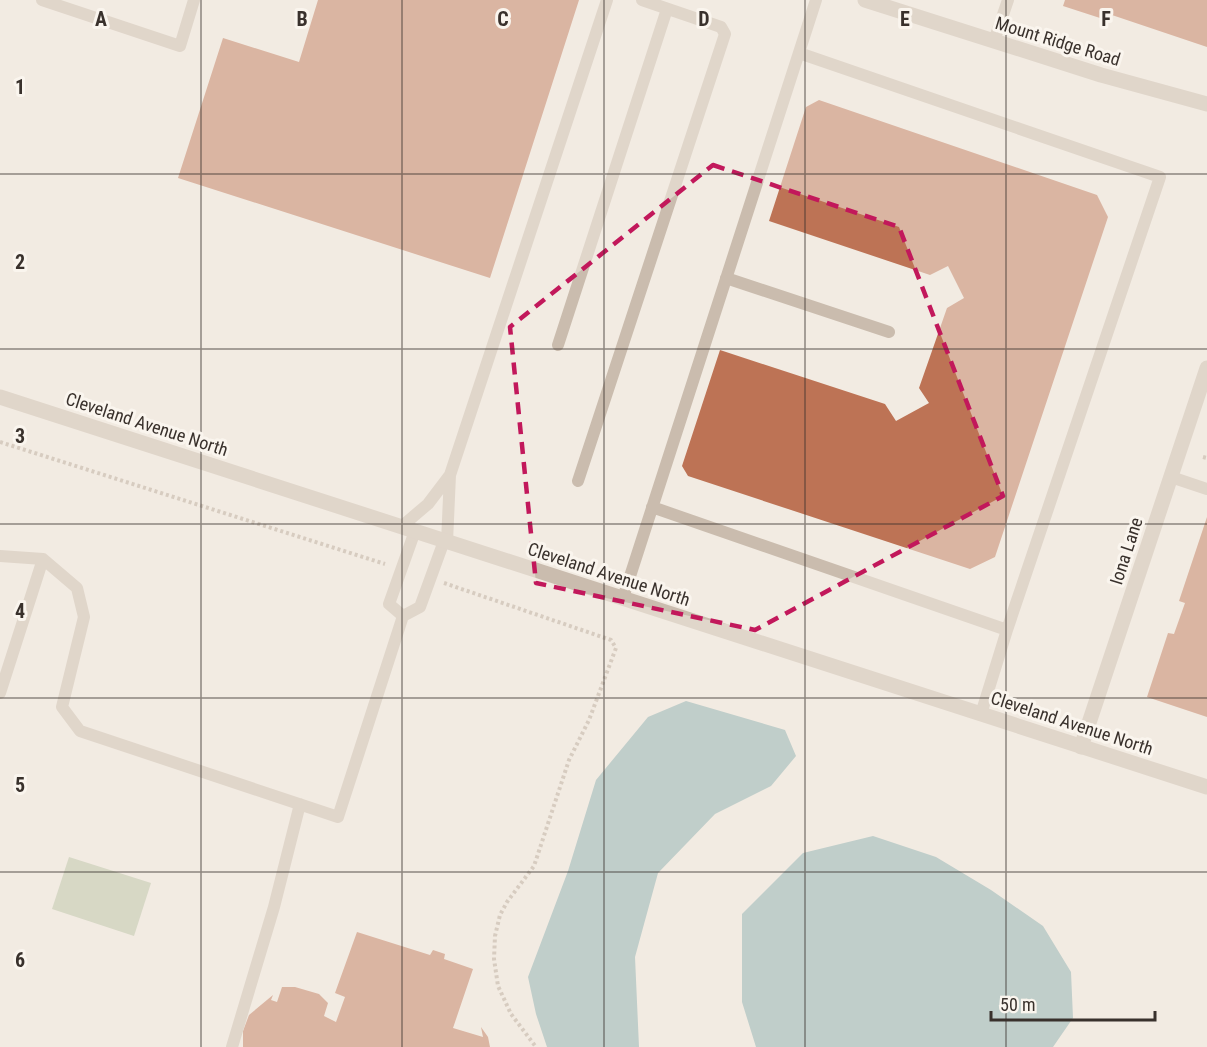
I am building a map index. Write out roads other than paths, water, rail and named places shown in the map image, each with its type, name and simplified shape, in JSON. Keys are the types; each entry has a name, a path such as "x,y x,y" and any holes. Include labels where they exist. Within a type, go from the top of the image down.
{"street":[{"name":"Mount Ridge Road","path":"865,0 1101,75 1207,104"},
{"name":"Iona Lane","path":"1081,747 1207,368"},
{"name":"Cleveland Avenue North","path":"0,397 1207,787"}],"lane":[{"path":"42,0 180,46 194,0"},
{"path":"0,556 43,559 77,588 84,617 62,707 80,731 338,817 403,616 420,607 446,541 450,475 607,0"},
{"path":"578,481 725,34 721,27 642,0"},
{"path":"622,598 816,0"},
{"path":"994,41 1008,0"},
{"path":"558,345 667,9"},
{"path":"799,53 1160,177 1007,630 981,714"},
{"path":"726,278 889,332"},
{"path":"403,616 389,604 408,529 450,475"},
{"path":"1171,477 1207,489"},
{"path":"652,507 1007,630"},
{"path":"0,693 43,559"},
{"path":"232,1047 274,907 300,804"}],"water":[{"path":"686,701 785,730 796,756 771,786 715,814 658,873 635,957 639,1047 547,1047 536,1014 528,977 568,871 596,780 648,717"},
{"path":"873,836 936,857 991,890 1043,926 1071,972 1073,1018 1053,1047 756,1047 742,1002 742,914 803,853"}]}
